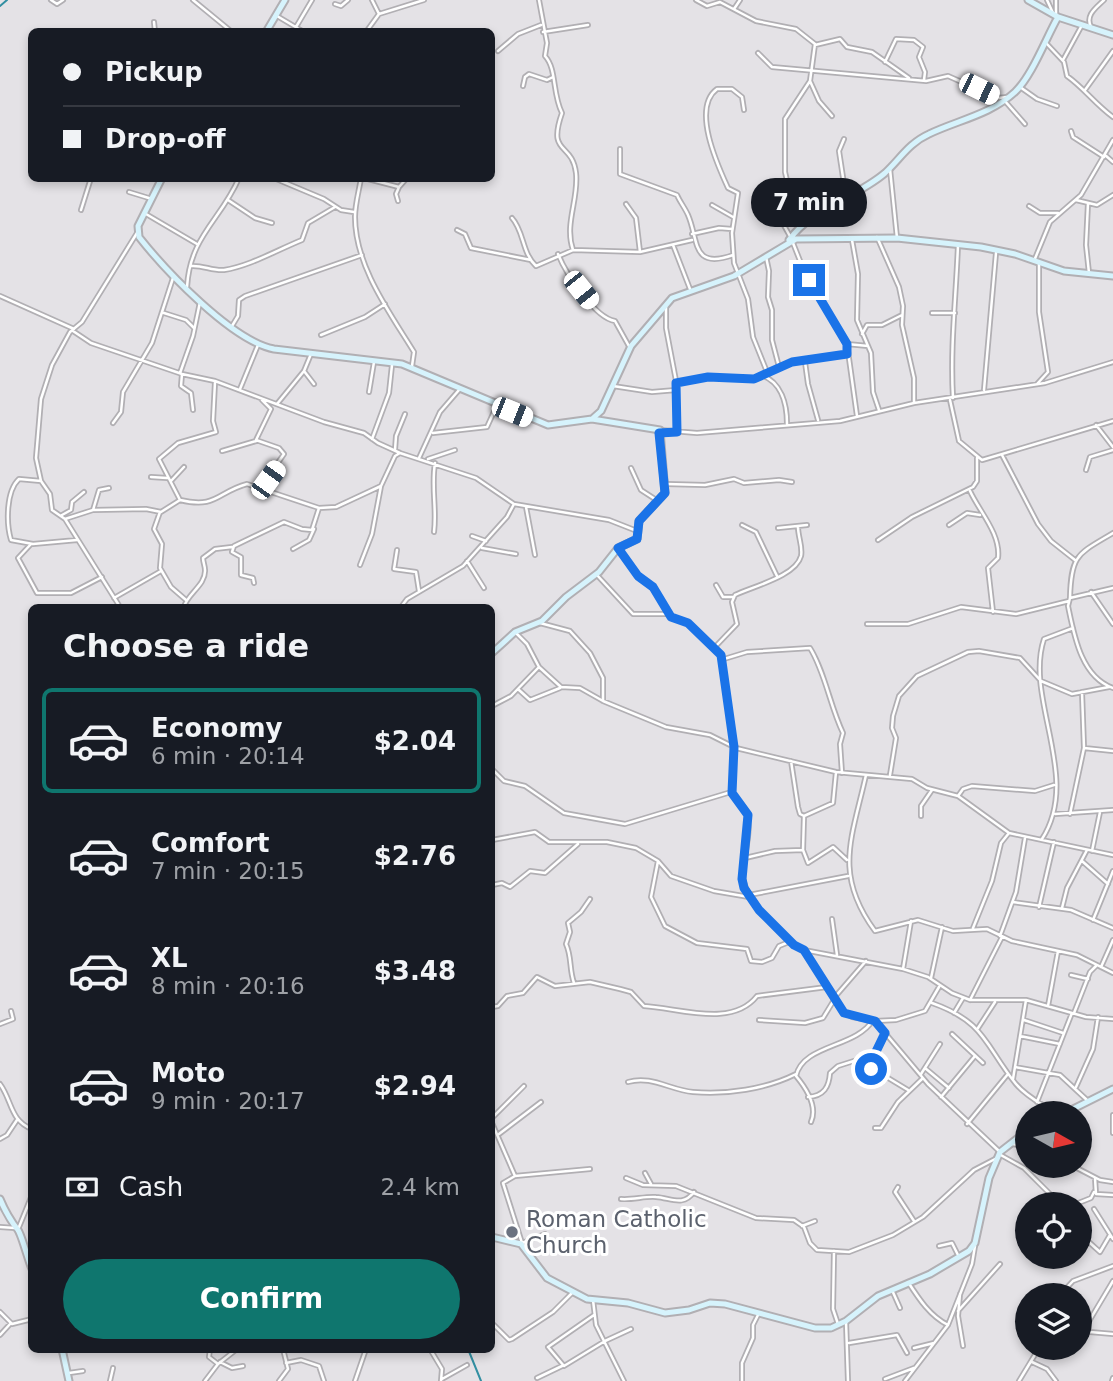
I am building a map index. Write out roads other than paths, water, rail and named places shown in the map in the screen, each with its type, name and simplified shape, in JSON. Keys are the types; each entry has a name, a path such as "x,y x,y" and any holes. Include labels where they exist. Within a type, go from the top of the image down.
{"street":[{"path":"51,0 57,4 63,0"},
{"path":"193,0 198,1 228,28"},
{"path":"269,28 285,0"},
{"path":"277,15 296,27 312,0"},
{"path":"335,4 341,6 348,0"},
{"path":"372,0 379,14"},
{"path":"399,0 401,8"},
{"path":"369,28 379,14 424,0"},
{"path":"538,0 547,43 545,56 553,77 555,99 562,113 555,127 556,137 576,172 569,234 573,250"},
{"path":"696,0 708,6 720,2 756,21 796,29 815,45"},
{"path":"733,10 740,0"},
{"path":"1028,0 1056,16 1110,34 1113,26"},
{"path":"1048,0 1056,16"},
{"path":"592,419 606,404 630,348 666,303 690,289 738,274 766,257 817,216 890,167 900,154 922,137 988,111 1020,87 1056,16 1056,0"},
{"path":"1091,27 1089,18 1092,11 1104,0"},
{"path":"154,22 155,28"},
{"path":"498,51 519,34 542,24"},
{"path":"543,32 588,25"},
{"path":"1063,60 1082,25"},
{"path":"815,45 840,39 847,47 863,48 909,78"},
{"path":"885,62 896,39 918,41 923,47 919,57 925,72 923,81"},
{"path":"1044,42 1063,60 1066,75 1084,90 1095,104 1113,117"},
{"path":"815,45 810,81 832,116"},
{"path":"1084,90 1113,51"},
{"path":"758,53 772,66 923,81 948,76 998,98 1010,96"},
{"path":"523,86 525,77 529,74 544,79 553,77"},
{"path":"810,81 785,119 785,172 788,183 781,220 806,276 847,344 858,416"},
{"path":"1020,87 1037,99 1057,106"},
{"path":"744,110 742,97 735,91 717,89 710,96 706,118 718,167 727,188 738,193 732,229 733,255 748,299 754,337 767,372"},
{"path":"1004,100 1025,124"},
{"path":"1071,131 1073,137 1113,162"},
{"path":"844,139 839,150 846,198"},
{"path":"1037,384 1048,372 1039,312 1036,262 1045,231 1061,212 1076,200 1113,141"},
{"path":"620,149 620,174 677,195 688,216 692,240 707,258 733,255"},
{"path":"890,167 897,238"},
{"path":"81,211 90,182"},
{"path":"118,604 63,517 52,510 50,492 41,481 35,447 42,389 51,365 137,233 160,182"},
{"path":"187,287 197,244 214,216 228,200 237,182"},
{"path":"284,182 324,198 335,207 355,212"},
{"path":"362,182 355,212 362,255 404,341 414,352 411,368"},
{"path":"383,182 399,187"},
{"path":"398,201 396,194 403,182"},
{"path":"788,183 795,186 800,211 817,216"},
{"path":"129,192 152,199"},
{"path":"1076,200 1097,205 1113,195"},
{"path":"228,200 255,218 272,223"},
{"path":"1088,203 1086,246 1089,273"},
{"path":"626,204 636,219 640,252"},
{"path":"712,205 733,218"},
{"path":"1029,206 1040,213 1061,212"},
{"path":"191,266 215,270 242,267 302,240 309,223 335,207"},
{"path":"144,213 197,244"},
{"path":"512,218 518,226 520,239 531,260 538,266 558,254 573,250 640,252 692,240"},
{"path":"692,234 719,228 732,229"},
{"path":"457,230 465,234 471,247 531,260"},
{"path":"137,233 200,302 258,345 311,354 393,361 548,425 592,419 677,432 818,421 858,416 984,390 1037,384 1113,362"},
{"path":"851,237 858,268 857,320 868,346 879,411"},
{"path":"790,240 877,237 997,249 1064,271 1113,276"},
{"path":"877,237 899,287 903,331 914,378 914,403"},
{"path":"673,245 690,289"},
{"path":"958,245 955,335 950,350 951,398 959,441 977,458 984,460 1023,446 1113,421"},
{"path":"984,390 997,249"},
{"path":"558,254 564,269 602,317 615,321 630,348"},
{"path":"232,327 238,316 239,300 245,296 362,255"},
{"path":"766,257 769,271 768,298 772,310 772,340 779,366"},
{"path":"113,423 121,412 123,392 134,376 137,365 144,361 164,313 173,275"},
{"path":"0,296 74,330 91,343 181,373 240,389 364,433 400,453 427,460 490,485 514,504 609,520 637,531"},
{"path":"193,410 191,393 181,386 181,373 200,302"},
{"path":"666,303 666,328 676,383 677,432"},
{"path":"321,335 365,317 385,304"},
{"path":"164,313 181,318 195,328"},
{"path":"932,313 955,313"},
{"path":"862,334 867,325 882,325 902,314"},
{"path":"847,344 868,346"},
{"path":"240,389 258,345"},
{"path":"277,404 304,371 311,354"},
{"path":"676,383 702,377 754,379 779,366 847,354"},
{"path":"369,392 374,359"},
{"path":"372,439 388,393 393,361"},
{"path":"805,362 818,421"},
{"path":"304,371 314,384"},
{"path":"761,375 769,378 783,396 787,424"},
{"path":"180,500 159,463 160,458 178,443 216,432 213,422 215,381"},
{"path":"613,386 652,392 676,390"},
{"path":"419,458 440,412 460,390"},
{"path":"256,440 257,433 271,410 260,398"},
{"path":"433,432 487,427 496,405"},
{"path":"395,450 396,436 405,414"},
{"path":"1086,470 1090,457 1113,449 1096,425"},
{"path":"495,650 515,632 538,623 565,597 596,575 618,548 637,539 639,521 664,495 666,484 660,454 660,430"},
{"path":"222,451 256,440 279,448 284,454 261,487"},
{"path":"427,460 455,450"},
{"path":"360,565 372,534 381,486 395,456 400,453"},
{"path":"1002,455 1038,524 1051,541 1074,560"},
{"path":"878,540 912,517 969,490 977,481 977,458"},
{"path":"434,532 436,517 432,493 435,463"},
{"path":"171,481 184,467"},
{"path":"631,468 641,490 658,501"},
{"path":"151,477 167,478"},
{"path":"666,484 705,485 734,479 743,483 777,480 792,482"},
{"path":"41,481 17,480 8,512 11,540 31,544 78,539"},
{"path":"186,600 171,587 161,571 162,542 154,529 160,512 180,500 204,503 219,499 236,487 247,484 319,508 340,506 381,486"},
{"path":"93,510 99,489 109,488"},
{"path":"969,490 996,540 999,554 988,568 993,612"},
{"path":"63,517 71,510 72,502 84,492"},
{"path":"404,604 467,561 514,504"},
{"path":"526,505 535,555"},
{"path":"293,549 309,540 319,508"},
{"path":"63,517 93,510 146,509 160,512"},
{"path":"949,525 967,513 982,516"},
{"path":"185,604 197,590 205,573 204,557 215,549 232,547 284,522 302,530 314,529"},
{"path":"743,525 756,532 777,576"},
{"path":"778,528 807,525"},
{"path":"716,585 722,597 733,597 777,576 786,575 800,558 798,527"},
{"path":"1111,687 1086,663 1073,628 1069,600 1074,560 1090,546 1113,533"},
{"path":"472,536 486,541"},
{"path":"31,544 18,558 37,593 71,593 102,577"},
{"path":"232,547 233,553 241,557 241,575 253,578 254,583"},
{"path":"480,548 516,554"},
{"path":"618,548 638,576 653,587 669,614"},
{"path":"397,550 394,569 416,572 419,591"},
{"path":"467,561 484,588"},
{"path":"114,598 161,571"},
{"path":"596,575 633,614 669,614 688,623 715,648 722,659 726,708 734,747 732,791 748,815 742,879 759,910 791,942 804,950 903,969 931,979 970,1000 1027,1000 1073,1013 1113,1019"},
{"path":"867,624 908,624 961,607 1021,614 1091,592 1113,588"},
{"path":"1091,592 1113,624"},
{"path":"715,648 737,624 733,597"},
{"path":"538,623 568,629 590,653 603,678 603,701"},
{"path":"1042,839 1055,814 1056,785 1051,730 1039,659 1044,639 1073,628"},
{"path":"515,632 527,644 539,667 561,687"},
{"path":"722,659 747,652 810,648 818,662 832,711 843,733 840,744 842,773"},
{"path":"890,775 896,741 892,728 895,705 917,676 968,652 979,651 1020,658 1041,681 1072,694 1111,687"},
{"path":"495,704 519,690 539,667"},
{"path":"519,690 530,701 561,687 580,688 603,701 673,730 710,735 734,747 836,772 912,779 932,790 958,796 1009,834 1113,855"},
{"path":"1070,814 1084,748 1082,692"},
{"path":"1084,748 1113,751"},
{"path":"791,761 798,807 804,816 803,850 808,863 833,847 847,860"},
{"path":"495,772 504,781 529,789 564,813 625,824 732,791"},
{"path":"804,816 833,803 836,772"},
{"path":"866,775 847,860 848,876 859,907 875,931 911,921 925,921 954,931 987,929 1001,937 1058,951 1113,973"},
{"path":"958,796 963,789 972,786 1035,791 1056,785"},
{"path":"921,816 921,806 932,790"},
{"path":"1055,814 1113,810"},
{"path":"1093,851 1100,812"},
{"path":"495,839 535,832 549,842 602,842 624,845 642,850 659,862 668,874 687,882 750,896 848,876"},
{"path":"973,929 992,881 1001,843 1009,834"},
{"path":"970,1000 1001,937 1013,902 1025,836"},
{"path":"1039,907 1054,842"},
{"path":"495,884 502,883 508,888 530,871 545,873 578,844"},
{"path":"745,858 775,851 803,850"},
{"path":"1062,909 1068,888 1087,850"},
{"path":"659,862 651,897 654,909 667,927 697,943 747,949 751,961 757,963 772,958 779,946 791,942"},
{"path":"1082,862 1108,884"},
{"path":"1093,920 1113,871"},
{"path":"574,983 569,971 571,951 566,944 570,932 568,923 590,899"},
{"path":"1013,902 1062,909 1113,928"},
{"path":"832,919 837,955"},
{"path":"903,969 911,921"},
{"path":"931,979 942,927"},
{"path":"1037,1101 1063,1032 1092,968 1099,966 1113,940"},
{"path":"804,950 844,1013 874,1020 908,1018 925,1011 940,985"},
{"path":"1048,1006 1058,951"},
{"path":"759,1020 807,1023 825,1016 834,998 866,960"},
{"path":"1071,975 1088,979"},
{"path":"495,1007 508,996 523,993 534,978 544,979 555,986 590,982 629,991 644,1006 721,1014 739,1012 751,1005 757,996 827,987"},
{"path":"954,1013 963,998"},
{"path":"1013,1079 1027,1000"},
{"path":"978,1028 995,1001"},
{"path":"932,1003 978,1028 1008,1074 1036,1101"},
{"path":"0,1024 13,1019 11,1011"},
{"path":"1076,1088 1094,1047 1098,1017"},
{"path":"874,1020 967,1124 999,1155 1024,1168 1048,1192"},
{"path":"628,1082 641,1078 693,1092 766,1086 796,1074 808,1058 864,1033 874,1020"},
{"path":"1024,1020 1063,1032"},
{"path":"870,1067 885,1033"},
{"path":"952,1034 982,1063"},
{"path":"1020,1036 1060,1044"},
{"path":"875,1128 882,1127 908,1090 922,1076 940,1044"},
{"path":"941,1097 975,1056"},
{"path":"808,1097 818,1096 829,1085 830,1073 835,1068 859,1059 908,1090"},
{"path":"1015,1067 1049,1071 1064,1078 1088,1101 1113,1089"},
{"path":"925,1068 949,1088"},
{"path":"796,1074 814,1111 811,1122"},
{"path":"967,1124 1008,1074"},
{"path":"0,1084 18,1120 28,1126"},
{"path":"495,1118 524,1086"},
{"path":"499,1134 541,1102"},
{"path":"1113,1115 1113,1133"},
{"path":"0,1139 7,1135 18,1120"},
{"path":"495,1127 514,1176"},
{"path":"905,1381 948,1325 974,1258 989,1178 999,1155 1015,1139"},
{"path":"1009,1143 1015,1144"},
{"path":"626,1178 643,1185 674,1186 694,1192 746,1216 791,1219 803,1226 814,1247 851,1251 894,1234 946,1198 974,1170 999,1155"},
{"path":"590,1169 514,1176 502,1187 516,1218 523,1244 547,1278 572,1293 593,1300 628,1303 665,1313 716,1303 815,1328 838,1325 874,1298 930,1274 959,1257 975,1242"},
{"path":"645,1173 651,1184"},
{"path":"1092,1176 1113,1182"},
{"path":"1092,1196 1095,1178"},
{"path":"898,1187 895,1192 914,1221"},
{"path":"621,1199 656,1197 677,1202 688,1199 694,1192"},
{"path":"1094,1192 1099,1195 1113,1195"},
{"path":"0,1199 28,1259"},
{"path":"16,1229 28,1204"},
{"path":"1092,1245 1100,1252 1112,1237 1094,1209"},
{"path":"803,1226 815,1221"},
{"path":"0,1227 16,1229"},
{"path":"495,1238 523,1244 545,1234"},
{"path":"939,1246 952,1243 959,1257"},
{"path":"834,1251 834,1309 838,1325"},
{"path":"958,1311 1000,1264"},
{"path":"1071,1283 1113,1266"},
{"path":"908,1282 920,1302 937,1319 948,1325"},
{"path":"1113,1282 1085,1328 1087,1331 1113,1334"},
{"path":"892,1290 900,1308"},
{"path":"960,1291 958,1311 963,1346"},
{"path":"495,1326 509,1340 512,1339 553,1312 572,1293"},
{"path":"593,1300 594,1315 624,1381"},
{"path":"0,1312 11,1323"},
{"path":"742,1381 741,1363 753,1338 753,1325 759,1313"},
{"path":"562,1366 548,1347 594,1315"},
{"path":"0,1335 11,1323 28,1320"},
{"path":"846,1321 849,1343 848,1381"},
{"path":"537,1378 631,1329"},
{"path":"849,1343 897,1335 907,1353"},
{"path":"914,1348 935,1343"},
{"path":"63,1353 69,1381"},
{"path":"209,1353 209,1357 232,1368 243,1366"},
{"path":"205,1381 219,1363 232,1353"},
{"path":"279,1381 287,1371 284,1353"},
{"path":"355,1381 365,1353"},
{"path":"432,1353 442,1369 441,1380"},
{"path":"286,1363 301,1360 319,1366 324,1381"},
{"path":"1019,1381 1032,1362 1047,1368 1054,1380"},
{"path":"441,1380 467,1365"},
{"path":"885,1379 916,1367"},
{"path":"110,1381 113,1368"},
{"path":"67,1373 83,1371"}],"waterway":[{"path":"0,6 7,0"},
{"path":"470,1353 481,1381"}],"place":[{"name":"Roman Catholic Church","path":"512,1232"}]}
